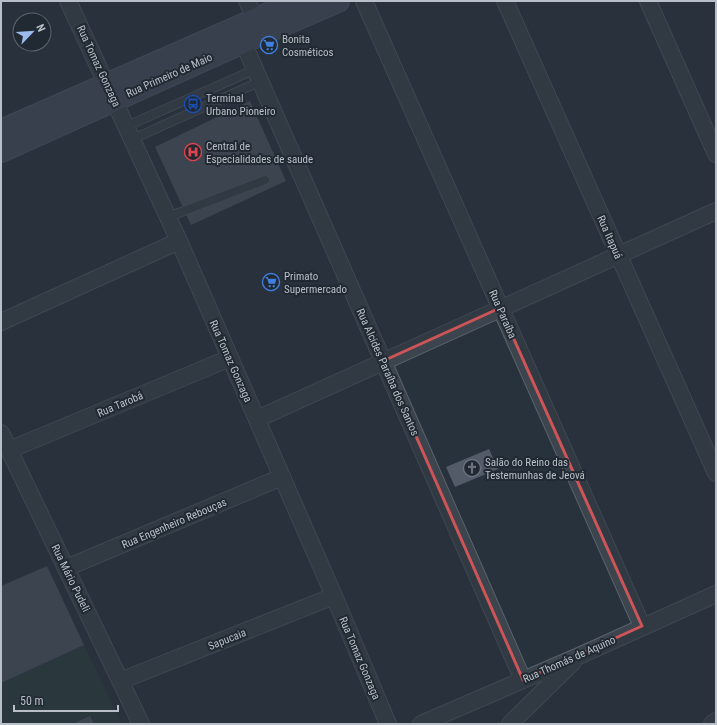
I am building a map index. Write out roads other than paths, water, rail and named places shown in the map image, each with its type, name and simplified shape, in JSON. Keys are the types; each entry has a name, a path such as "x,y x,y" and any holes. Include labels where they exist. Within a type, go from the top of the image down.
{"main road":[{"name":"Rua Primeiro de Maio","path":"1,150 110,92 298,1"},
{"name":"Rua Primeiro de Maio","path":"250,24 338,1"},
{"name":"Rua Primeiro de Maio","path":"1,131 110,92"}],"street":[{"name":"Rua Tomaz Gonzaga","path":"68,1 179,241 334,596 388,724"},
{"name":"Rua Paraíba","path":"364,1 642,626"},
{"name":"Rua Itapuá","path":"505,1 716,472"},
{"path":"648,1 716,154"},
{"name":"Rua Alcides Paraíba dos Santos","path":"250,24 258,75 523,680"},
{"path":"257,419 716,211"},
{"path":"1,322 179,241"},
{"name":"Rua Tarobá","path":"9,450 230,358"},
{"name":"Rua Mário Pudeli","path":"1,433 141,724"},
{"name":"Rua Engenheiro Rebouças","path":"66,568 282,477"},
{"name":"Rua Thomás de Aquino","path":"421,724 581,655 642,626 716,594"},
{"name":"Sapucaia","path":"120,681 334,596"},
{"path":"510,724 581,655"},
{"path":"712,724 716,721"}],"lane":[{"path":"130,133 258,75"},
{"path":"130,133 258,75"},
{"path":"168,217 265,180"}],"place":[{"name":"Bonita Cosméticos","path":"269,45"},
{"name":"Terminal Urbano Pioneiro","path":"193,104"},
{"name":"Central de Especialidades de saude","path":"193,152"},
{"name":"Primato Supermercado","path":"271,282"},
{"name":"Salão do Reino das Testemunhas de Jeová","path":"472,468"}]}
